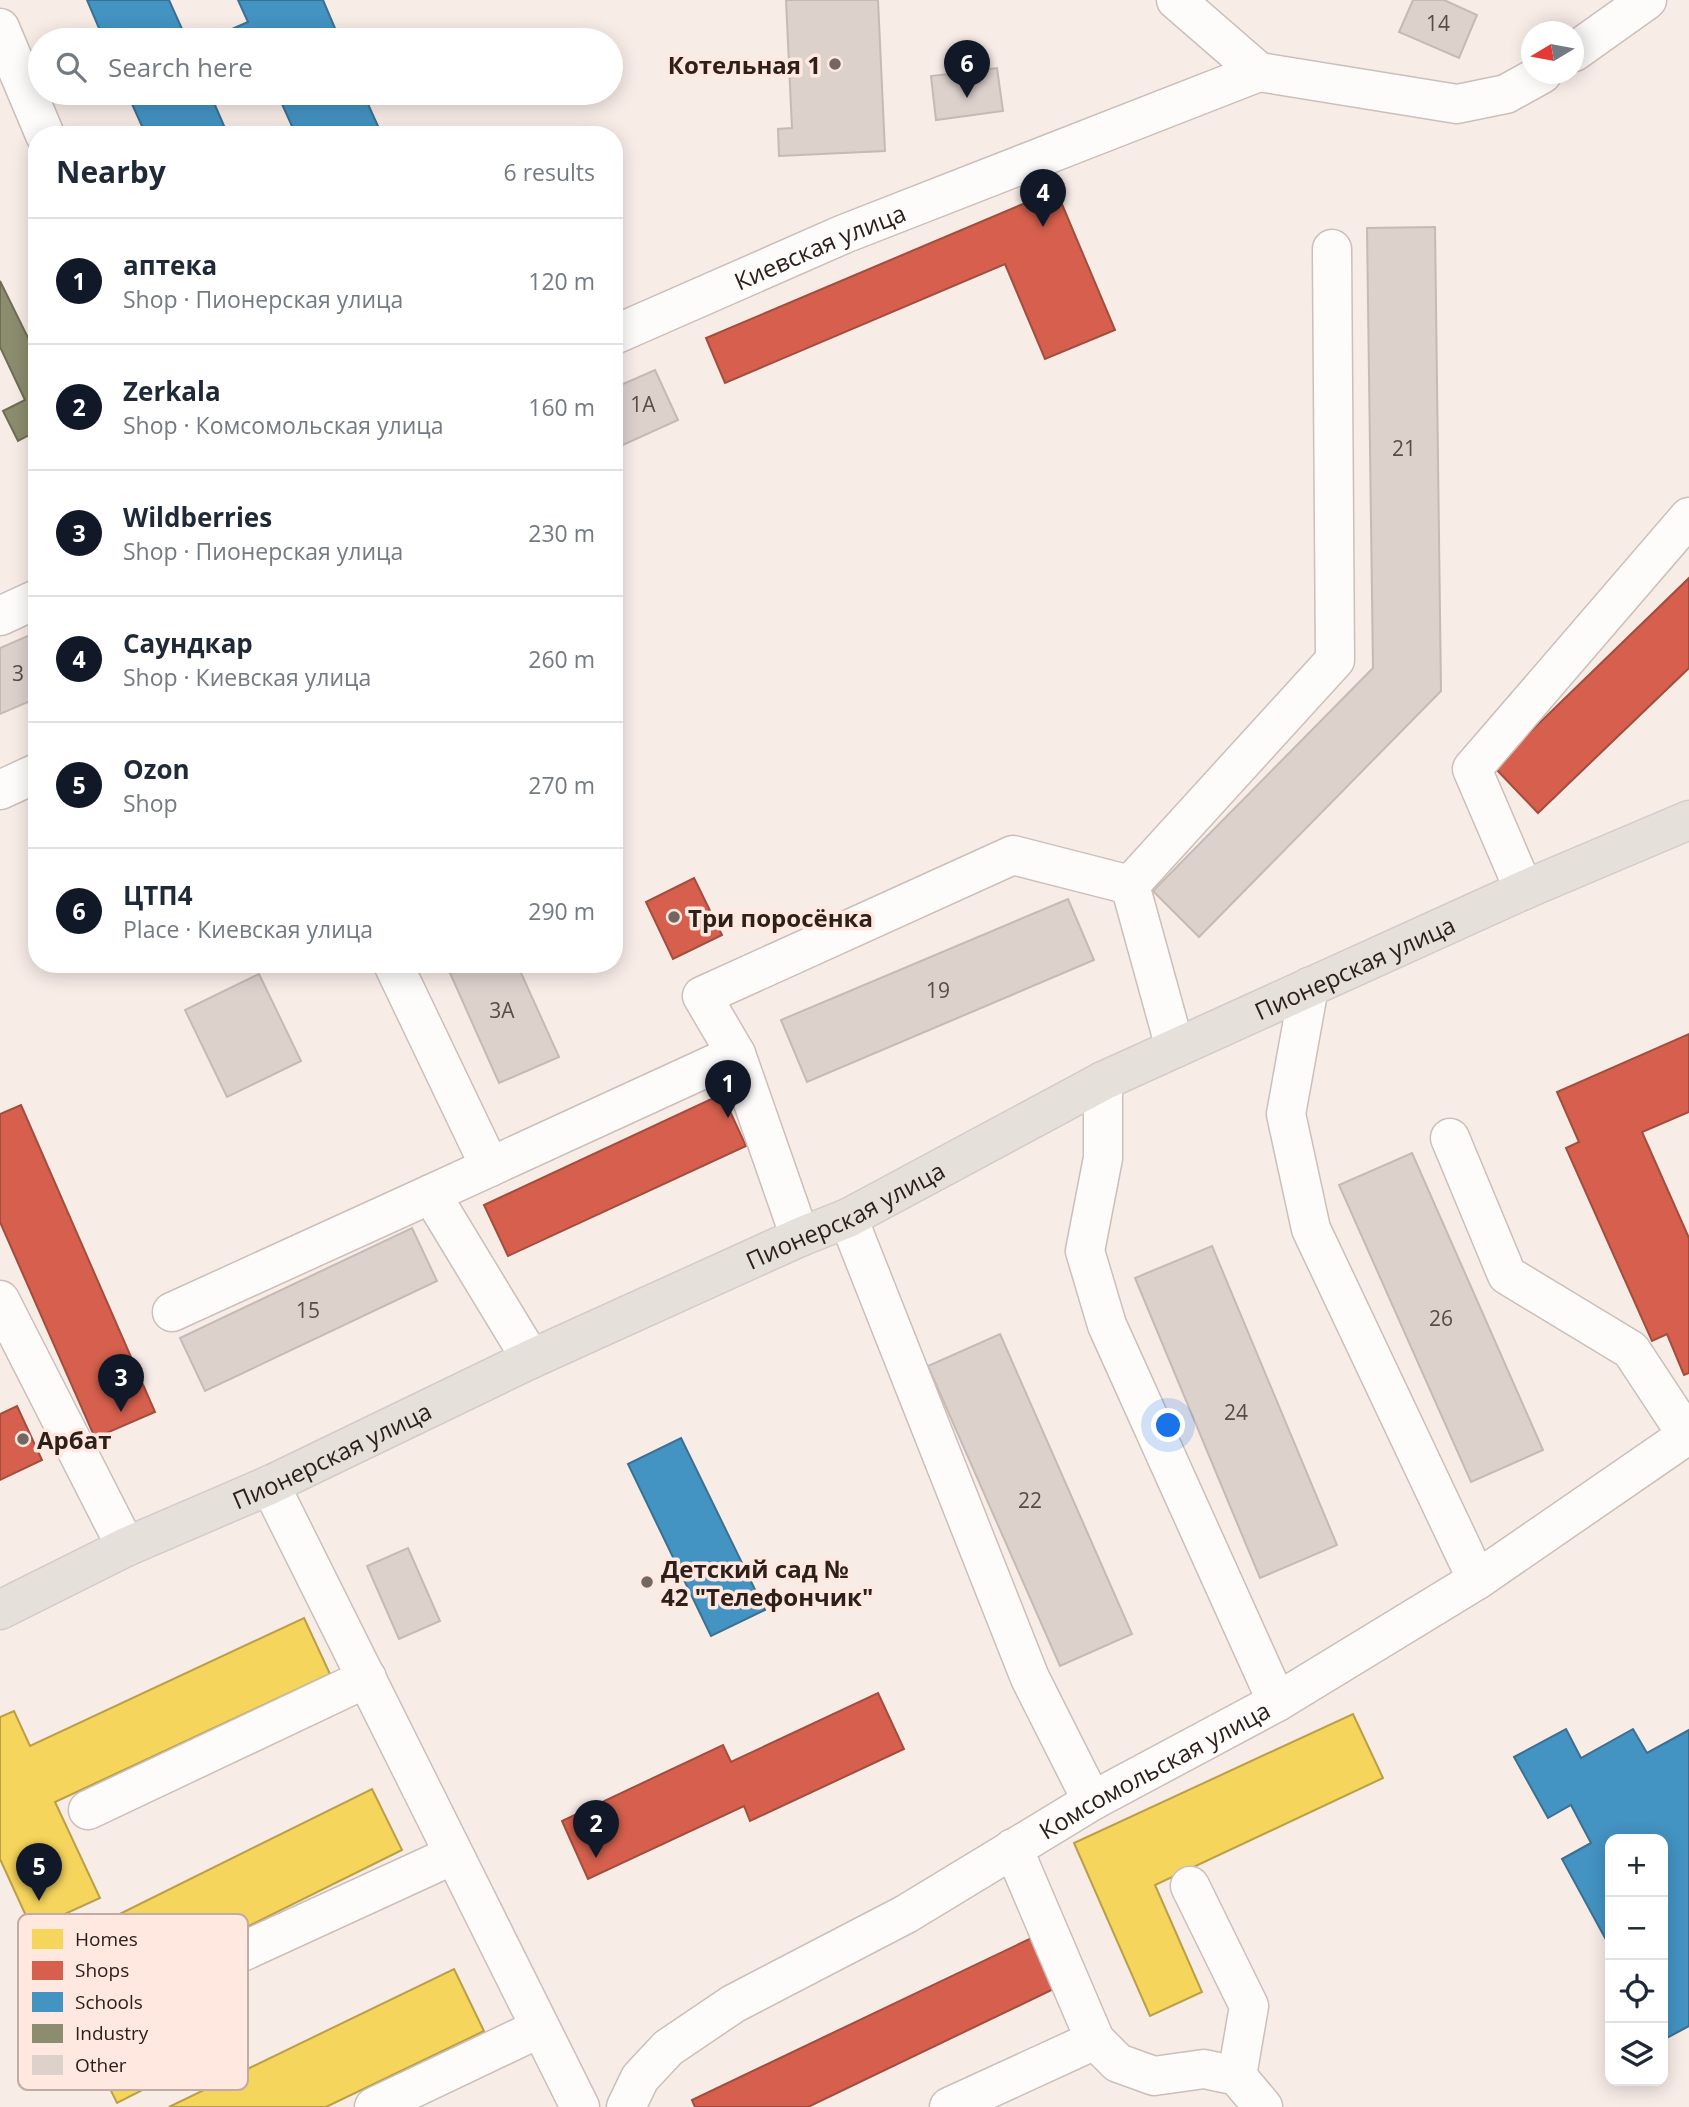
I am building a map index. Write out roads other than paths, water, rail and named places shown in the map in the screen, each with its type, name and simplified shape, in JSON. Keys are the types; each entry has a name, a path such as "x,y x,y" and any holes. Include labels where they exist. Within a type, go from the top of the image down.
{"main road":[{"name":"Пионерская улица","path":"0,1610 126,1547 270,1485 531,1359 800,1237 848,1218 1103,1081 1524,890 1689,821"}],"street":[{"path":"1584,44 1647,0"},
{"path":"1179,1 1259,72 1457,104 1506,94 1524,84"},
{"path":"0,28 28,95"},
{"name":"Киевская улица","path":"623,331 844,234 1259,72"},
{"path":"32,105 41,126"},
{"path":"1130,886 1335,660 1332,249"},
{"path":"1524,890 1472,769 1689,517"},
{"path":"0,616 28,603"},
{"path":"0,790 28,778"},
{"path":"800,1237 736,1054 702,996 1013,855 1130,886"},
{"path":"1130,886 1175,1048"},
{"path":"397,973 490,1167"},
{"path":"1309,988 1286,1114 1311,1229 1477,1580"},
{"path":"172,1312 736,1054"},
{"path":"1103,1081 1103,1158 1085,1251 1107,1325 1276,1702"},
{"path":"1450,1138 1507,1275 1631,1350 1688,1435"},
{"path":"431,1194 531,1359"},
{"path":"848,1218 1030,1678 1092,1801"},
{"path":"0,1300 126,1547"},
{"name":"Комсомольская улица","path":"626,2107 640,2078 668,2048 733,2004 906,1914 1092,1801 1276,1702 1477,1580 1688,1435"},
{"path":"270,1485 580,2107"},
{"path":"88,1810 367,1678"},
{"path":"1013,1848 1095,2040 1118,2063 1154,2076 1204,2069 1237,2076 1263,2107"},
{"path":"248,1949 453,1855"},
{"path":"1190,1886 1249,2006 1237,2076"},
{"path":"374,2107 540,2028"},
{"path":"949,2107 1095,2040"}],"place":[{"name":"Котельная 1","path":"835,64"},
{"name":"ЦТП4","path":"967,98"},
{"name":"Саундкар","path":"1043,227"},
{"name":"Три поросёнка","path":"674,917"},
{"name":"аптека","path":"728,1118"},
{"name":"Wildberries","path":"121,1412"},
{"name":"Арбат","path":"23,1439"},
{"name":"Детский сад № 42 \"Телефончик\"","path":"647,1582"},
{"name":"Zerkala","path":"596,1858"},
{"name":"Ozon","path":"39,1901"}]}
